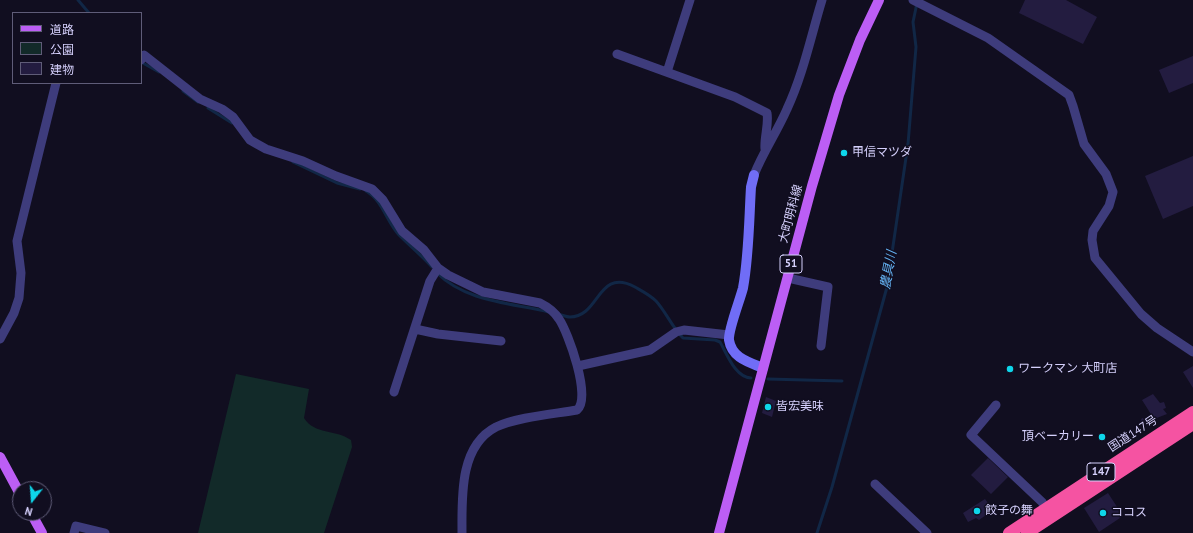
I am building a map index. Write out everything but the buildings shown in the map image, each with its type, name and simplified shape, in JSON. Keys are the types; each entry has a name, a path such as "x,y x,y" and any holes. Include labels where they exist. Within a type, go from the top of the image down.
{"highway":[{"name":"国道147号","path":"1009,533 1193,412"},
{"name":"国道147号","path":"1027,533 1193,424"}],"main road":[{"name":"大町明科線","path":"719,533 762,368 839,95 857,47 879,0"},
{"path":"1,462 12,481"},
{"path":"35,521 42,533"}],"street":[{"path":"762,368 745,361 733,352 729,335 743,288 751,187 754,175 765,149 787,109 804,62 822,0"},
{"path":"913,0 988,38 1069,96 1084,144 1106,174 1113,192 1109,206 1093,231 1092,240 1095,258 1141,314 1157,328 1193,352"},
{"path":"667,72 687,1"},
{"path":"617,54 735,97 766,113 768,120 764,138 765,149"},
{"path":"142,59 144,56 200,99 222,109 233,117 250,140 266,149 303,161 336,176 372,189 383,200 402,230 424,250 438,268 474,289 548,306 560,321 578,366 583,396 582,404 578,410 507,423 484,435 478,442 468,462 464,484 462,533"},
{"path":"0,339 14,313 19,298 21,273 16,241 56,84"},
{"path":"394,392 430,281 438,268"},
{"path":"788,278 828,287 821,346"},
{"path":"415,329 438,334 501,340"},
{"path":"578,366 650,350 676,332 684,330 729,335"},
{"path":"996,405 971,434 1037,497 1046,508"},
{"path":"875,484 927,533"},
{"path":"74,533 76,526 105,533"}],"green space":[{"path":"236,374 309,389 304,418 319,430 338,434 351,440 352,447 324,533 198,533"}],"waterway":[{"path":"78,0 88,12"},
{"name":"農具川","path":"817,533 832,487 887,287 908,144 916,47 913,22 917,3"},
{"path":"142,63 159,72"},
{"path":"183,91 198,102"},
{"path":"208,108 232,123"},
{"path":"293,162 337,183 360,189"},
{"path":"366,191 376,200 399,235 432,267"},
{"path":"437,273 449,283 475,296 549,312"},
{"path":"558,314 570,317 580,315 587,310 606,288 613,283 623,283 635,287 654,299 660,305 683,338 715,340 720,342 732,364 740,374 751,378"},
{"path":"768,379 842,381"}],"place":[{"name":"甲信マツダ","path":"844,153"},
{"name":"ワークマン 大町店","path":"1010,369"},
{"name":"皆宏美味","path":"768,407"},
{"name":"頂ベーカリー","path":"1102,437"},
{"name":"餃子の舞","path":"977,511"},
{"name":"ココス","path":"1103,513"}]}
